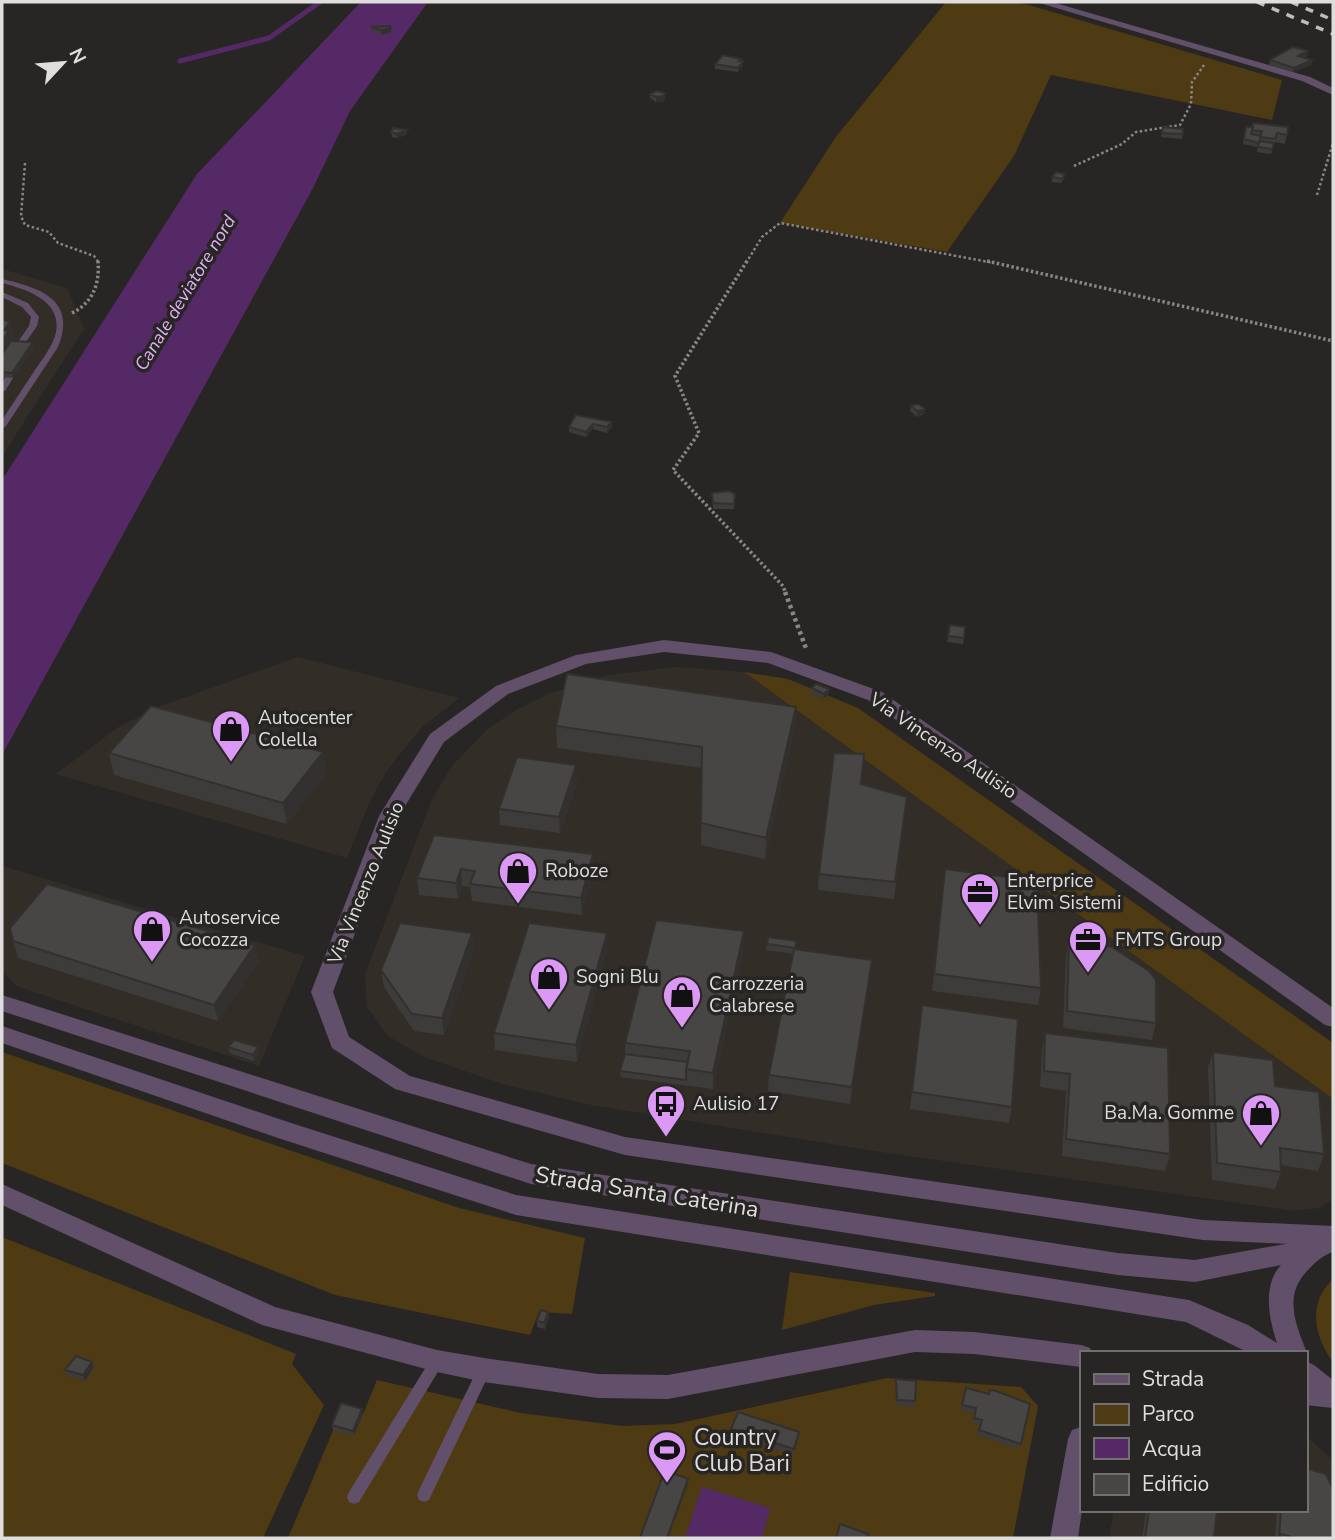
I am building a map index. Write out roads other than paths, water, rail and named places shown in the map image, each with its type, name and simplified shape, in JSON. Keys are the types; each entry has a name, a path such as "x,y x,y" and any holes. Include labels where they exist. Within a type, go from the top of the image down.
{"street":[{"path":"1041,2 1306,79 1333,92"},
{"name":"Via Vincenzo Aulisio","path":"1327,1243 1203,1230 625,1146 404,1083 340,1042 323,992 389,816 437,738 502,690 582,659 664,646 771,658 875,696 1333,1018"},
{"name":"Strada Santa Caterina","path":"2,1003 531,1174 1118,1265 1195,1271 1327,1243"},
{"name":"Strada Santa Caterina","path":"2,1034 286,1131 516,1205 1189,1311 1239,1333 1269,1351"},
{"path":"2,1194 271,1317 437,1361 484,1370 598,1386 668,1387 915,1341 974,1343 1080,1356"},
{"path":"1293,1351 1281,1319 1284,1279 1327,1243"},
{"path":"1307,1375 1333,1396"},
{"path":"1307,1393 1333,1396"},
{"path":"1064,1538 1080,1445"}],"lane":[{"path":"2,281 40,294 56,307 61,317 60,337 2,426"},
{"path":"2,294 25,305 35,317 33,326 2,370"},
{"path":"2,389 9,378"},
{"path":"354,1497 437,1361"},
{"path":"424,1494 484,1370"}],"water":[{"name":"Canale deviatore nord","path":"361,2 428,2 350,111 313,188 2,755 2,480 197,174"},
{"path":"702,1487 770,1508 762,1538 685,1538"}],"waterway":[{"path":"180,61 269,38 320,2"}],"railway":[{"path":"1257,2 1333,34"},
{"path":"1291,2 1333,20"}],"place":[{"name":"Autocenter Colella","path":"231,763"},
{"name":"Roboze","path":"518,905"},
{"name":"Enterprice Elvim Sistemi","path":"980,926"},
{"name":"Autoservice Cocozza","path":"152,963"},
{"name":"FMTS Group","path":"1088,974"},
{"name":"Sogni Blu","path":"549,1011"},
{"name":"Carrozzeria Calabrese","path":"682,1029"},
{"name":"Aulisio 17","path":"666,1138"},
{"name":"Ba.Ma. Gomme","path":"1261,1147"},
{"name":"Country Club Bari","path":"667,1484"}]}
